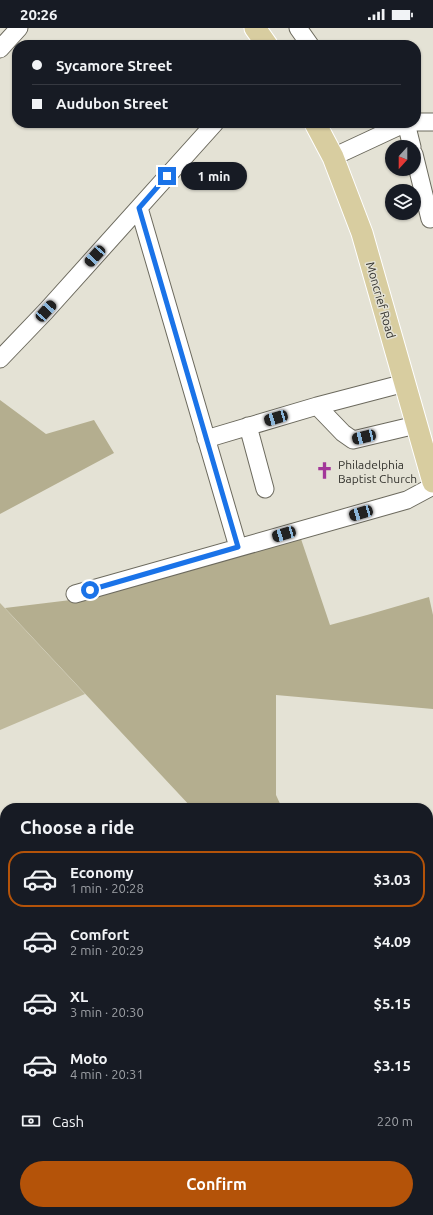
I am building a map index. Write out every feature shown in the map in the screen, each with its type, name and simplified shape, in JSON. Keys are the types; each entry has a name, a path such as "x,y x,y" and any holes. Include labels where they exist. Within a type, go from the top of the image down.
{"main road":[{"path":"255,28 263,40"},
{"name":"Moncrief Road","path":"318,128 333,157 362,233 433,482"}],"street":[{"path":"0,49 20,28"},
{"path":"298,28 306,40"},
{"path":"421,122 433,122"},
{"path":"0,359 46,311 211,128"},
{"path":"333,157 395,128"},
{"path":"407,128 410,140"},
{"path":"419,176 430,219"},
{"path":"139,208 238,547"},
{"path":"206,439 317,406 405,383"},
{"path":"317,406 343,433 353,440 416,426"},
{"path":"248,426 265,489"},
{"path":"75,594 407,500 433,486"}],"shaded area":[{"path":"0,400 46,434 94,420 114,453 0,514"},
{"path":"301,539 330,625 429,597 433,615 433,709 276,695 276,795 280,803 187,803 5,608 79,599"},
{"path":"0,603 85,694 0,730"}],"place":[{"name":"Philadelphia Baptist Church","path":"325,471"}],"route":[{"path":"90,590 238,547 139,208 167,176"}]}
